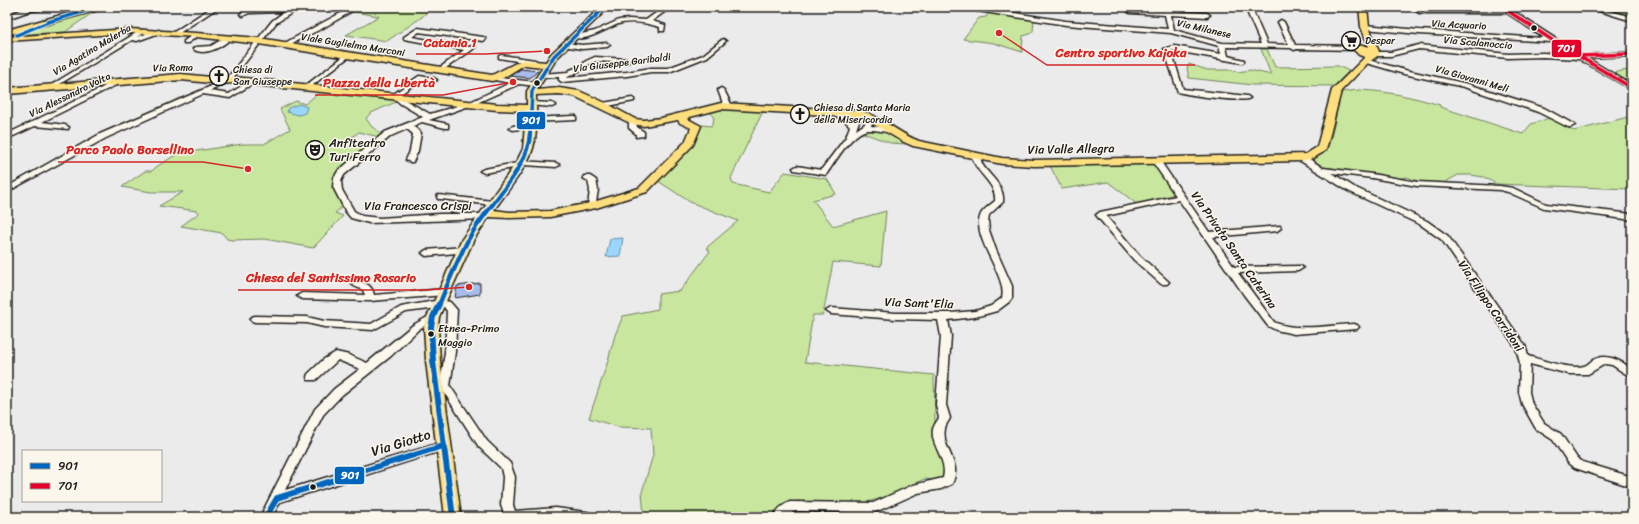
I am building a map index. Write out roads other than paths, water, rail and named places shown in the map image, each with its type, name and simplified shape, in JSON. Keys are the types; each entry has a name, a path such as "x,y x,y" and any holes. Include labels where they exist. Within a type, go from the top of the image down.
{"main road":[{"path":"453,517 433,361 431,326 442,297 468,239 521,164 528,149 531,106 536,84 548,64 565,45 605,7"},
{"path":"7,33 94,8"},
{"path":"1363,8 1365,27 1375,53"},
{"path":"7,39 48,22"},
{"name":"Viale Guglielmo Marconi","path":"40,36 143,31 196,35 259,41 492,78"},
{"path":"7,33 40,36"},
{"path":"7,39 40,36"},
{"path":"1362,52 1370,41"},
{"path":"1362,52 1375,53"},
{"path":"1362,52 1375,53"},
{"name":"Via Valle Allegra","path":"632,121 644,123 686,118 714,107 728,106 825,111 866,115 906,140 976,157 1002,161 1034,163 1302,158 1310,156 1322,148 1337,90 1362,52"},
{"path":"492,78 497,78 506,70 522,63 548,64"},
{"name":"Via Roma","path":"7,90 181,77 253,81 399,98 470,104 531,106"},
{"path":"536,84 559,91 576,93 603,105 632,121"},
{"path":"487,211 538,215 592,206 643,190 689,143 696,126 686,118"}],"street":[{"path":"174,34 216,7"},
{"path":"274,7 295,8"},
{"path":"284,45 320,28 356,7"},
{"path":"647,22 668,7"},
{"name":"Via Milanese","path":"965,7 1066,23 1171,31 1222,45 1294,48 1344,48"},
{"path":"1248,7 1265,47"},
{"path":"1502,7 1552,40 1632,88"},
{"path":"1589,7 1632,19"},
{"path":"7,16 28,9 43,8"},
{"path":"243,14 248,11 295,8"},
{"path":"7,190 91,142 227,80 278,18 295,8"},
{"path":"1130,10 1168,10 1207,15"},
{"path":"1168,10 1171,31"},
{"path":"1419,11 1508,11"},
{"path":"575,36 590,35 624,21 647,22 663,26 662,30"},
{"path":"1281,22 1294,48"},
{"name":"Via Acquario","path":"1365,27 1419,32 1552,40"},
{"path":"440,70 470,49 485,38 418,30 406,38 470,49"},
{"name":"Via Agatino Malerba","path":"52,87 143,31"},
{"path":"126,41 159,32"},
{"path":"186,42 196,35"},
{"path":"196,49 217,48 228,38"},
{"name":"Via Giuseppe Garibaldi","path":"492,78 536,84 564,78 651,70 669,70 705,56 723,41"},
{"path":"565,45 582,47 607,45"},
{"path":"1222,45 1225,57"},
{"name":"Via Scalanoccio","path":"1375,53 1391,54 1419,46 1508,56 1632,54"},
{"path":"1242,60 1174,48 1167,49 1180,91 1247,98"},
{"name":"Via Giovanni Meli","path":"1344,48 1362,52 1404,72 1466,86 1535,108 1571,125"},
{"path":"307,87 348,55"},
{"path":"500,57 548,64"},
{"path":"564,78 572,71 583,67 588,62 595,59 627,61"},
{"path":"434,80 419,78 399,98 425,118 445,126"},
{"name":"Via Alessandro Volta","path":"7,137 36,124 120,81"},
{"path":"230,96 253,81"},
{"name":"Via Francesco Crispi","path":"487,211 434,217 383,220 354,217 349,211 346,202 336,185 338,175 382,138 425,118 470,104 517,82"},
{"path":"721,90 728,106"},
{"path":"203,92 239,98"},
{"path":"603,105 632,100"},
{"path":"531,106 552,105"},
{"path":"153,108 163,110"},
{"path":"825,111 846,117 853,125"},
{"path":"797,168 823,173 850,137 869,123 869,119 866,115 857,118 853,125 850,137"},
{"path":"512,128 531,122 573,118"},
{"path":"632,121 633,128 641,134 639,136"},
{"path":"36,124 65,127"},
{"path":"408,126 417,132 414,151 410,160"},
{"path":"863,128 878,128 892,131"},
{"path":"976,157 977,162 988,175"},
{"name":"Via Filippo Corridoni","path":"1302,158 1351,189 1424,223 1445,238 1518,341 1524,359 1525,397 1527,404 1540,426 1557,437 1573,461 1579,466 1632,482"},
{"path":"987,159 985,162 988,175"},
{"name":"Via Privata Santa Caterina","path":"1156,161 1271,324 1279,328 1294,331 1354,327"},
{"path":"484,171 521,164 556,165"},
{"path":"1320,170 1372,176 1417,184 1500,188 1510,190 1544,206 1632,217"},
{"name":"Via Sant'Elia","path":"831,311 943,318 970,315 996,308 1006,300 1008,294 1007,286 987,238 984,218 1000,199 1000,195 988,175"},
{"path":"587,178 592,180 594,190 592,206"},
{"path":"441,197 487,211"},
{"path":"1164,282 1137,258 1100,215 1181,197"},
{"path":"1207,235 1277,228"},
{"path":"426,253 463,250"},
{"path":"1232,270 1298,268"},
{"path":"357,284 365,286 370,291 370,298"},
{"path":"302,296 370,298 442,297"},
{"path":"255,319 307,320 324,324 373,327 404,309 442,297"},
{"path":"442,297 452,310 450,352 446,386 454,401 483,444 506,466 509,477 507,505 511,517 556,513 586,517"},
{"path":"266,517 277,498 318,412 338,392 416,327 434,317"},
{"path":"779,517 790,507 798,506 873,508 882,505 900,495 927,485 944,483 948,481 951,474 951,464 940,437 939,428 945,418 941,405 946,336 943,318"},
{"path":"312,377 336,356 345,358 368,368"},
{"path":"1524,359 1576,371 1588,370 1592,365 1609,359 1619,364 1632,374"},
{"name":"Via Giotto","path":"277,498 443,446"}],"water":[{"path":"299,104 307,107 305,113 299,115 287,112 288,108"},
{"path":"623,238 620,256 606,257 610,239"}],"place":[{"name":"Centro sportivo Kajoka","path":"999,33"},
{"name":"Despar","path":"1351,41"},
{"name":"Catania 1","path":"547,51"},
{"name":"Chiesa di San Giuseppe","path":"219,76"},
{"name":"Piazza della Libertà","path":"513,82"},
{"name":"Chiesa di Santa Maria della Misericordia","path":"800,114"},
{"name":"Anfiteatro Turi Ferro","path":"315,150"},
{"name":"Parco Paolo Borsellino","path":"248,169"},
{"name":"Chiesa del Santissimo Rosario","path":"469,287"},
{"name":"Etnea-Primo Maggio","path":"431,334"}]}
